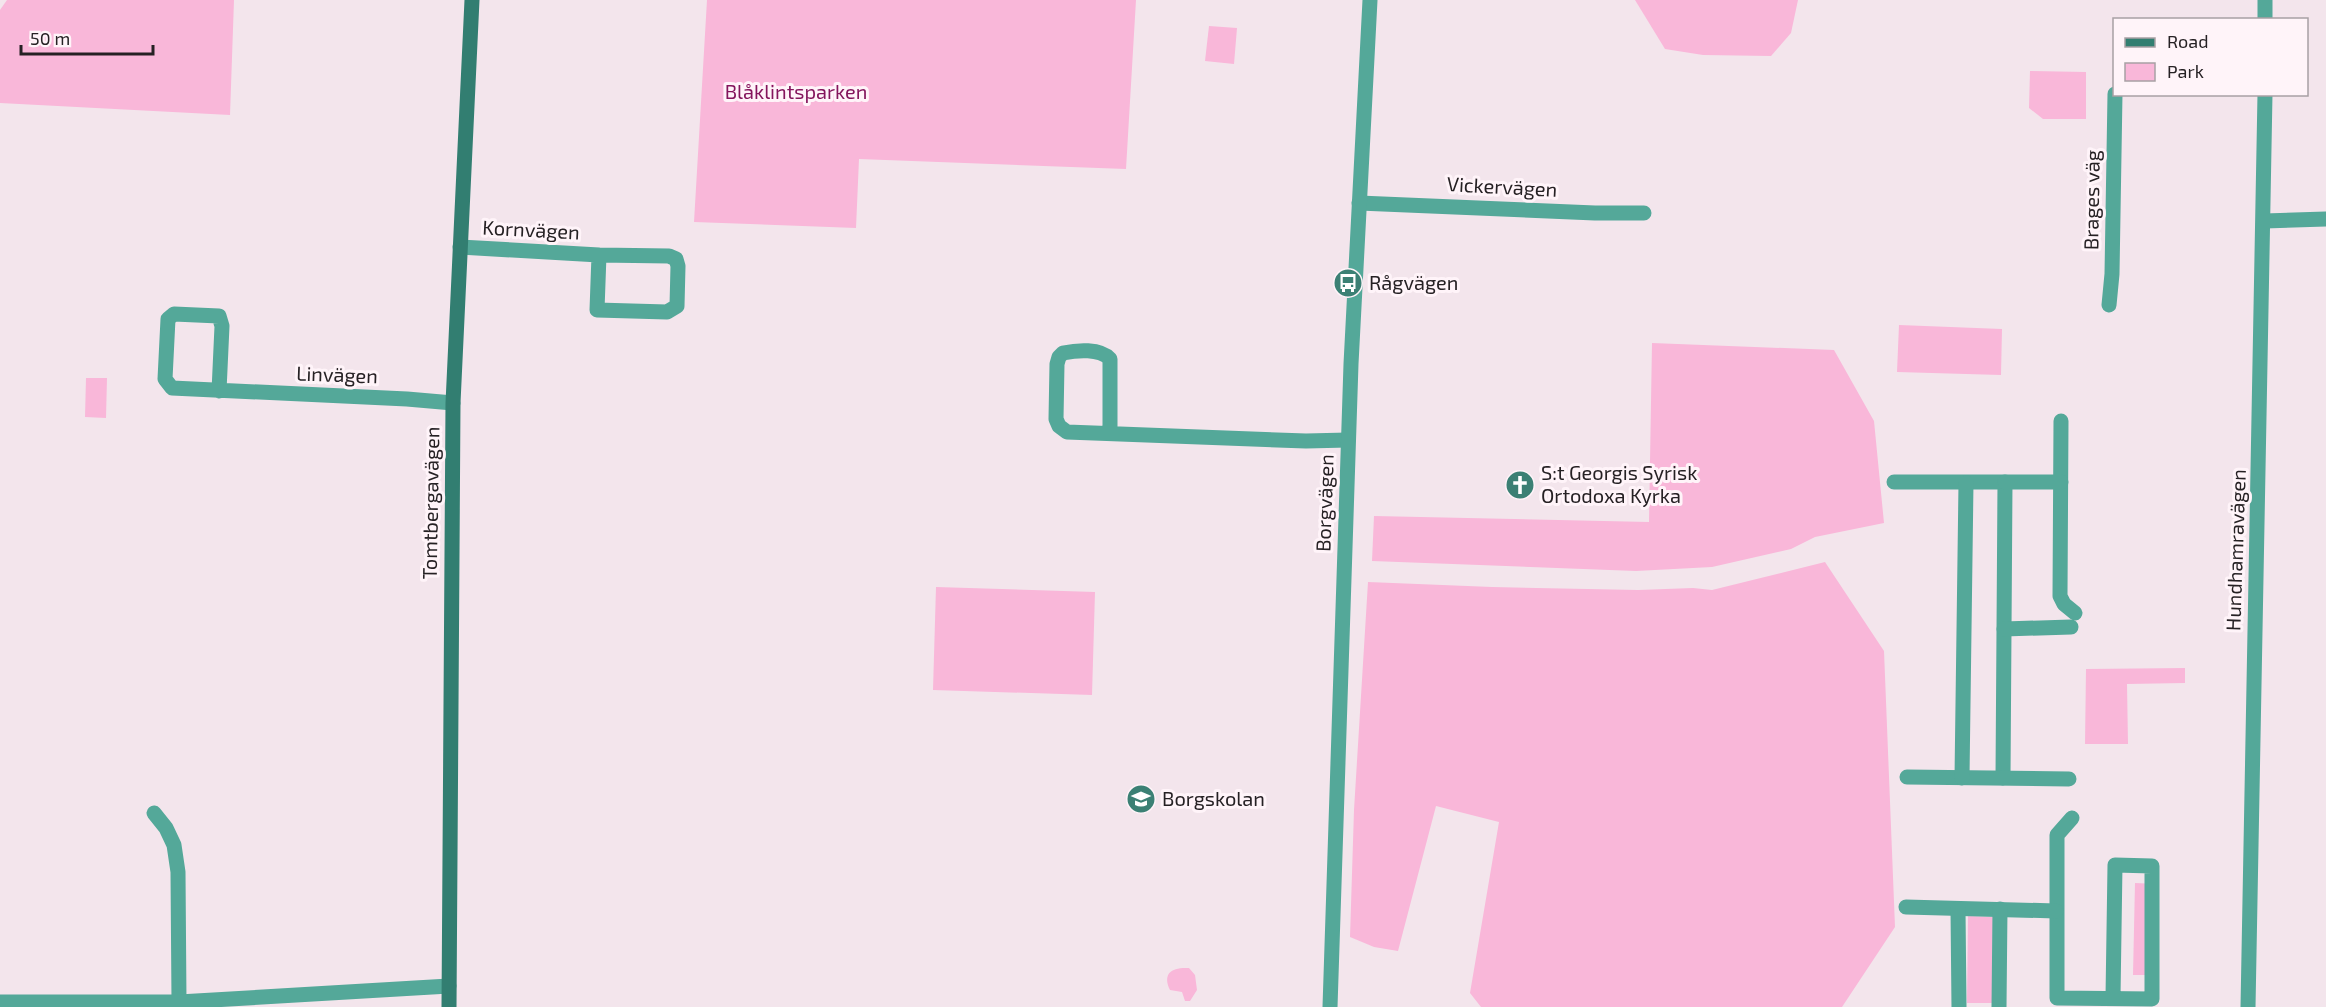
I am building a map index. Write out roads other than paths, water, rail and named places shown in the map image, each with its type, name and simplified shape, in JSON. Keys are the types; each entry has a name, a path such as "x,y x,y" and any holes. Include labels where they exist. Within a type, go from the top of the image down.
{"street":[{"name":"Tomtbergavägen","path":"448,1007 453,404 472,0"},
{"name":"Borgvägen","path":"1330,1007 1348,440 1370,0"},
{"path":"2265,0 2265,18"},
{"name":"Brages väg","path":"2109,305 2112,274 2115,96"},
{"name":"Hundhamravägen","path":"2248,1007 2265,96"},
{"name":"Vickervägen","path":"1359,202 1595,213 1644,213"},
{"path":"2264,221 2326,219"},
{"name":"Kornvägen","path":"460,247 598,255 669,256 676,259 678,266 677,306 667,312 597,310 598,255"},
{"name":"Linvägen","path":"219,390 222,326 219,316 174,314 168,319 165,379 172,388 407,399 453,404"},
{"path":"1110,432 1110,359 1106,354 1097,352 1063,353 1057,364 1056,419 1059,426 1067,432 1306,441 1348,440"},
{"path":"2004,629 2073,620 2060,596 2061,421"},
{"path":"1894,482 2061,482"},
{"path":"1962,778 1966,483"},
{"path":"2003,778 2005,483"},
{"path":"1907,777 2069,779"},
{"path":"154,813 166,828 174,845 178,872 179,1002"},
{"path":"2072,818 2057,835 2057,998 2152,999 2152,866 2115,865 2113,997"},
{"path":"1906,907 2056,912"},
{"path":"1958,909 1959,1007"},
{"path":"1999,1007 2000,909"},
{"path":"0,1002 179,1002 449,986"}],"place":[{"name":"Rågvägen","path":"1348,283"},
{"name":"S:t Georgis Syrisk Ortodoxa Kyrka","path":"1520,485"},
{"name":"Borgskolan","path":"1141,799"}],"park label":[{"name":"Blåklintsparken","path":"796,92"}]}
